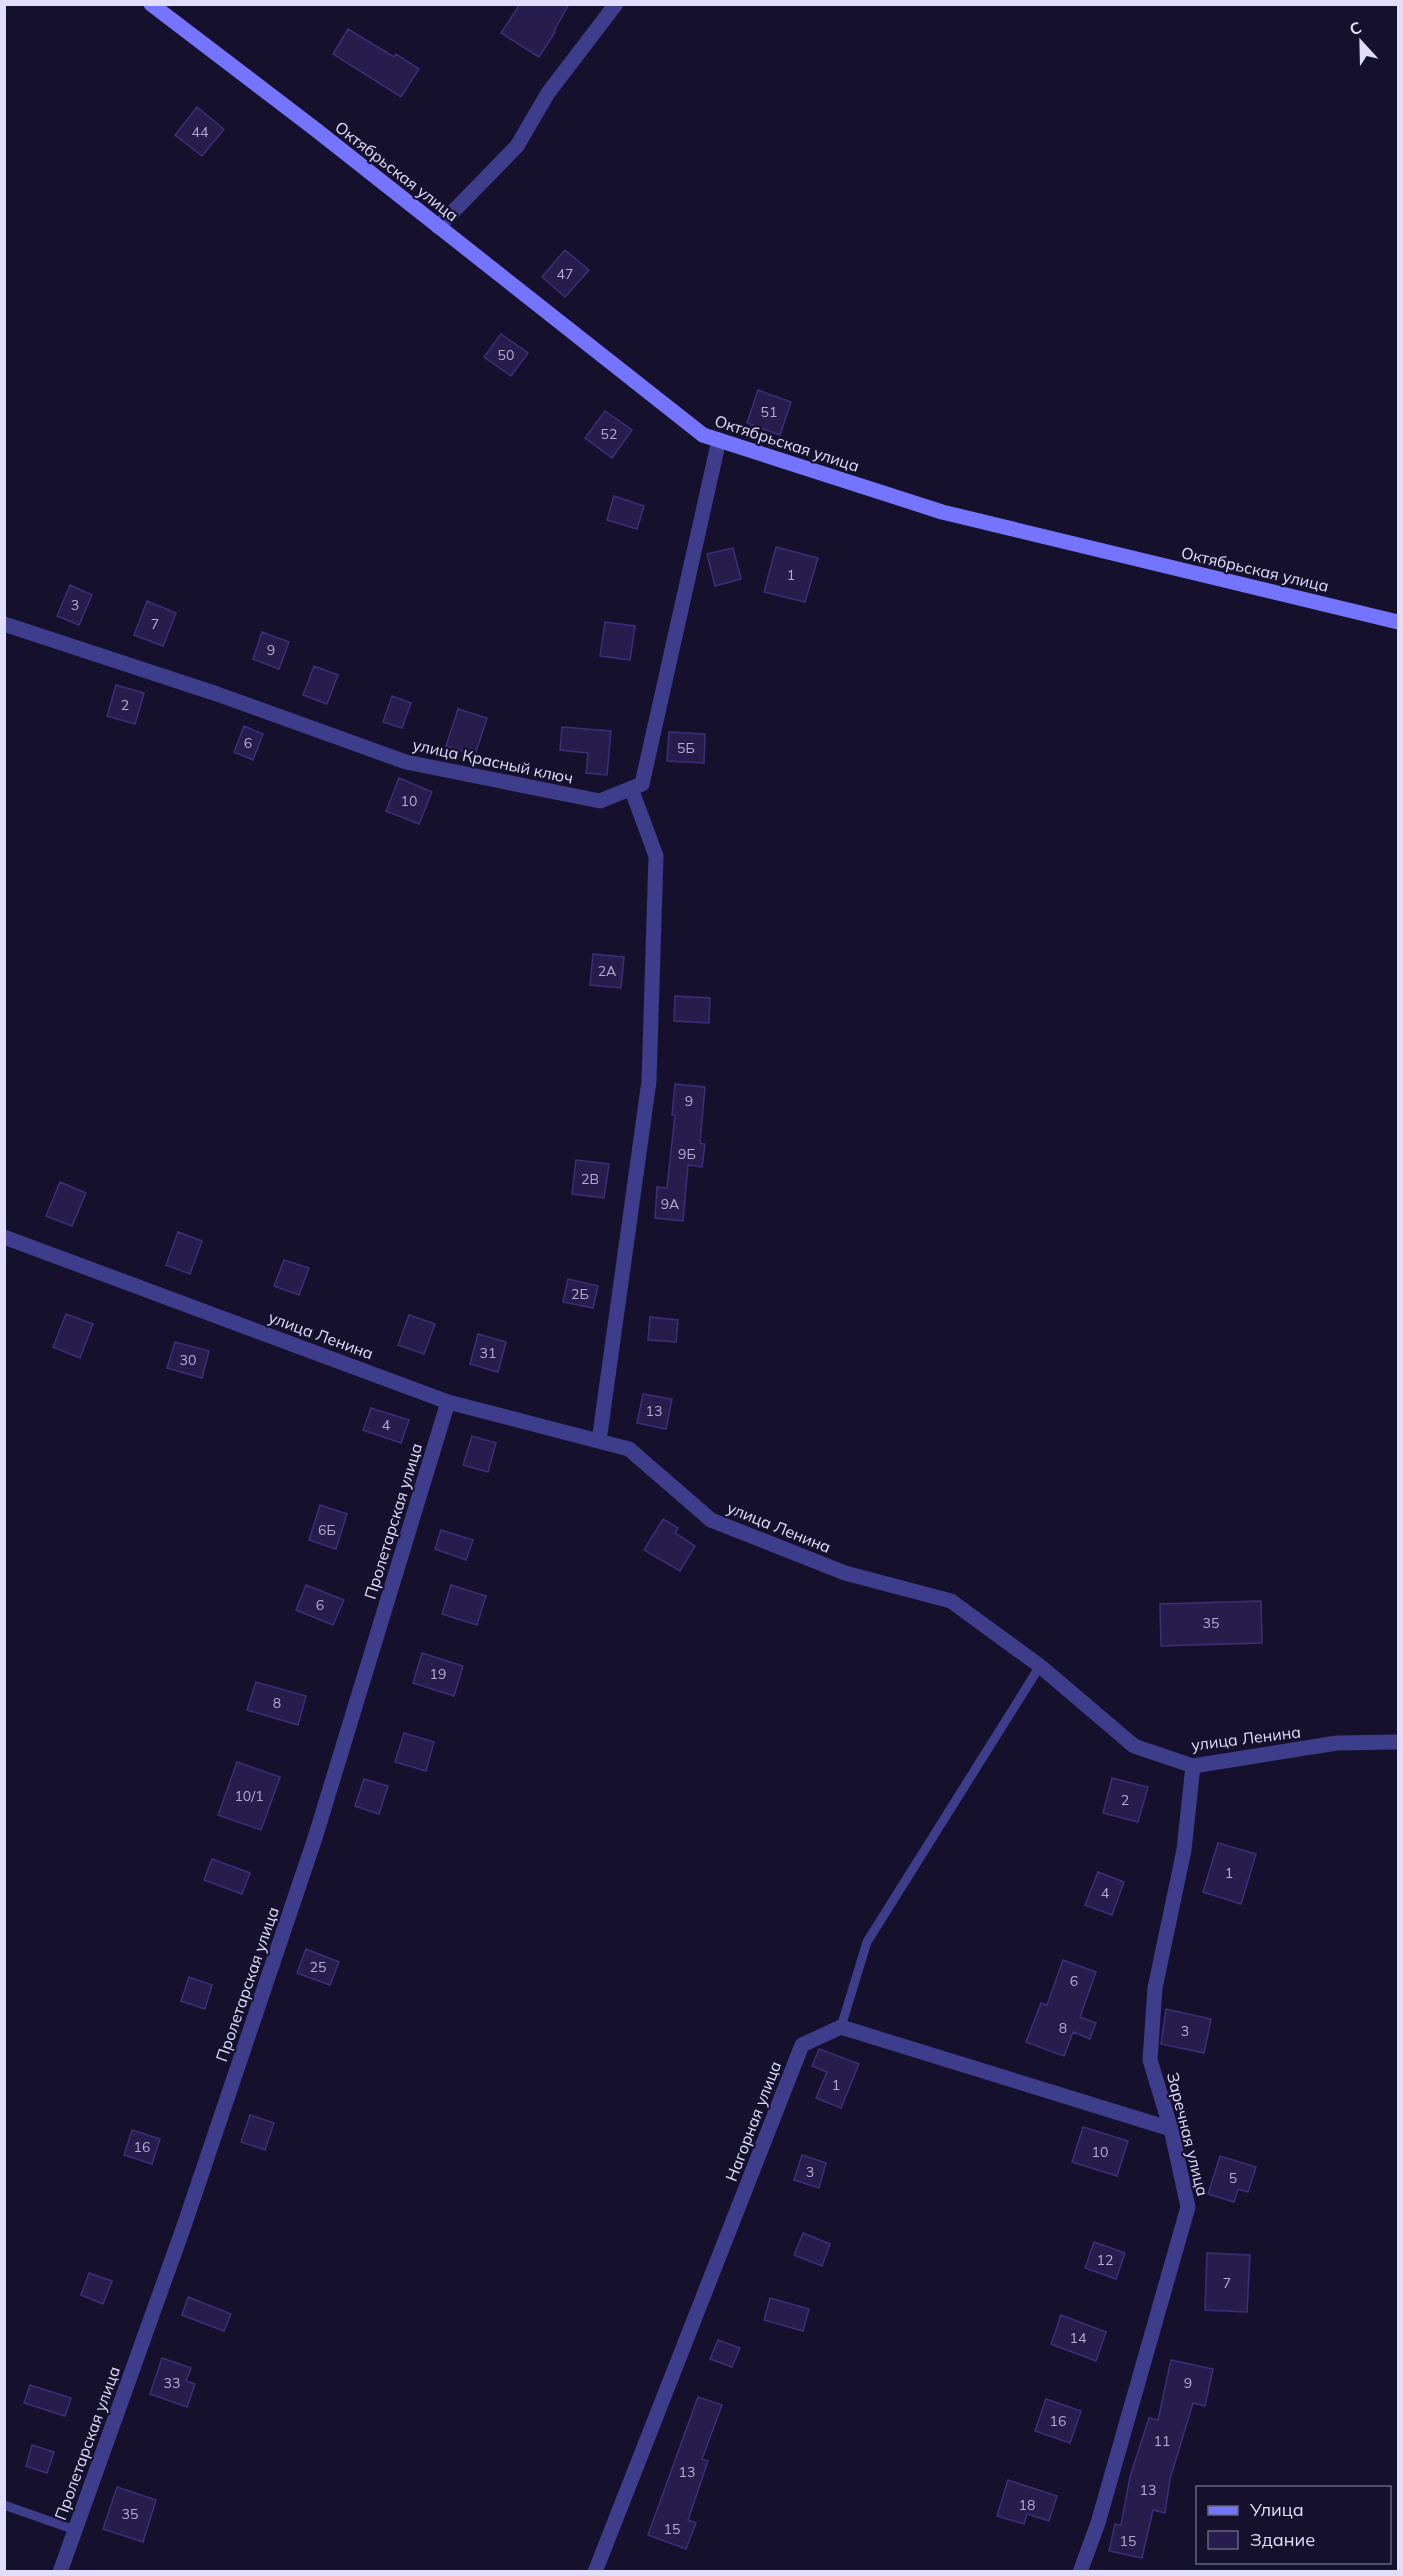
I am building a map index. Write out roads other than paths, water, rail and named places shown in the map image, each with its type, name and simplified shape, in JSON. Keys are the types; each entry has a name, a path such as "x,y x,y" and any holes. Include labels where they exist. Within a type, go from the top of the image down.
{"street":[{"name":"Октябрьская улица","path":"151,4 703,435 942,512 1398,622"},
{"path":"438,227 517,146 548,93 609,10 616,4"},
{"path":"599,1442 650,1081 656,856 631,788 642,783 719,440"},
{"name":"улица Красный ключ","path":"4,624 217,694 406,762 600,801 631,788"},
{"name":"улица Ленина","path":"4,1236 448,1402 629,1449 711,1520 845,1573 951,1600 1040,1666 1134,1746 1193,1766 1337,1743 1398,1742"},
{"name":"Пролетарская улица","path":"60,2571 184,2226 315,1838 448,1402"},
{"name":"Заречная улица","path":"1080,2571 1098,2523 1188,2207 1171,2129 1150,2060 1155,1988 1184,1850 1193,1766"},
{"path":"841,2026 1171,2129"},
{"name":"Нагорная улица","path":"595,2571 802,2045 841,2026"}],"lane":[{"path":"841,2026 867,1942 1040,1666"},
{"path":"4,2505 75,2530"}]}
